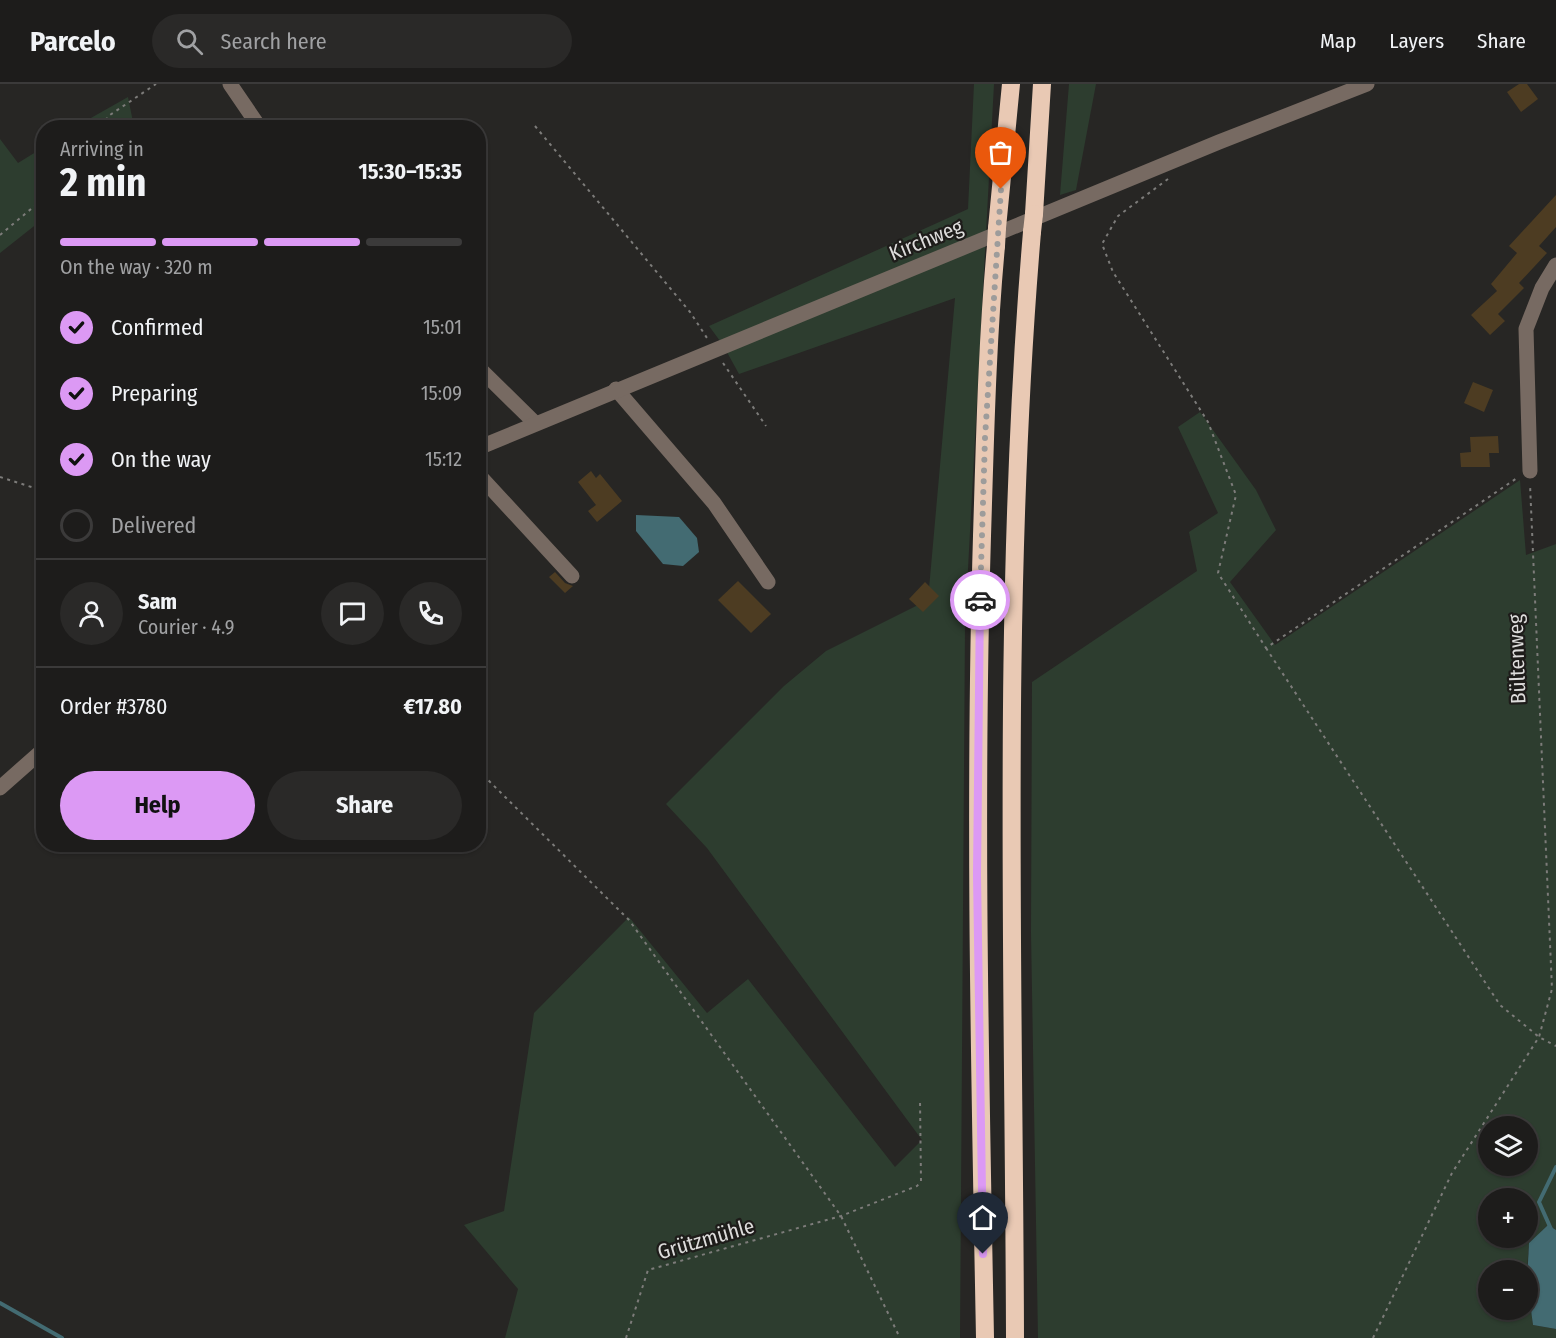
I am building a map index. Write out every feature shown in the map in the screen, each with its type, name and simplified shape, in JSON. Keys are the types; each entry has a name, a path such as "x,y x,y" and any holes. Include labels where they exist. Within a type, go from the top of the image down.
{"highway":[{"path":"985,1338 977,827 984,484 997,237 1011,84"},
{"path":"1014,1338 1012,846 1014,622 1042,84"}],"street":[{"path":"230,84 255,120"},
{"name":"Kirchweg","path":"486,444 616,389 1367,84"},
{"path":"1530,471 1526,329 1542,288 1556,265"},
{"path":"486,375 535,423"},
{"path":"616,389 714,503 768,582"},
{"path":"486,483 572,576"},
{"path":"0,788 36,756"}],"path":[{"path":"107,120 107,117 156,84"},
{"path":"535,126 690,312 766,426"},
{"path":"1173,176 1118,216 1102,244 1113,272 1208,422 1236,495 1218,573 1500,1005 1539,1037 1556,1046"},
{"path":"0,235 36,205"},
{"path":"1266,648 1512,480 1530,471"},
{"name":"Bültenweg","path":"1373,1338 1452,1173 1539,1037 1552,989 1530,471"},
{"path":"0,477 36,488"},
{"path":"486,778 629,920 841,1216 900,1338"},
{"path":"841,1216 917,1186 921,1181 920,1100"},
{"name":"Grützmühle","path":"626,1338 648,1270 841,1216"}],"green space":[{"path":"974,84 994,84 965,625 960,1338 505,1338 518,1289 464,1225 504,1211 534,1013 629,917 707,1013 748,979 895,1167 922,1140 707,848 666,804 784,686 826,651 928,600 955,298 739,374 723,345 709,326 968,209"},
{"path":"1069,84 1096,84 1076,190 1060,195"},
{"path":"128,97 133,120 87,120"},
{"path":"0,139 18,163 36,152 36,225 0,253"},
{"path":"1200,412 1256,490 1276,530 1230,582 1275,645 1520,480 1526,555 1556,544 1556,1230 1548,1225 1538,1234 1538,1188 1478,1188 1478,1248 1529,1248 1528,1260 1478,1260 1478,1320 1532,1320 1533,1325 1556,1329 1556,1338 1038,1338 1031,933 1032,682 1197,571 1189,532 1218,513 1178,427"}],"water":[{"path":"636,515 679,517 697,538 699,552 683,566 663,564 636,531"},
{"path":"1548,1225 1556,1230 1556,1329 1533,1325 1532,1320 1538,1320 1538,1260 1528,1260 1529,1248 1538,1248 1538,1234"}],"building":[{"path":"1519,84 1527,84 1538,99 1521,112 1507,92"},
{"path":"1556,195 1556,227 1539,246 1547,253 1519,283 1524,288 1498,314 1505,321 1490,335 1471,315 1497,291 1491,284 1517,253 1509,246"},
{"path":"1473,382 1493,390 1484,412 1464,403"},
{"path":"1498,436 1499,453 1489,453 1490,467 1461,467 1460,453 1471,452 1470,437"},
{"path":"591,471 596,478 600,474 622,501 597,522 588,511 596,505 578,482"},
{"path":"555,572 565,583 573,586 565,593 549,577"},
{"path":"738,581 771,614 751,633 718,600"},
{"path":"925,582 939,596 923,612 909,599"}],"waterway":[{"path":"1551,1229 1539,1202 1556,1167"},
{"path":"0,1303 62,1338"}],"way so far":[{"path":"980,600 985,438 1001,189"}],"route":[{"path":"980,600 977,875 983,1254"}]}
